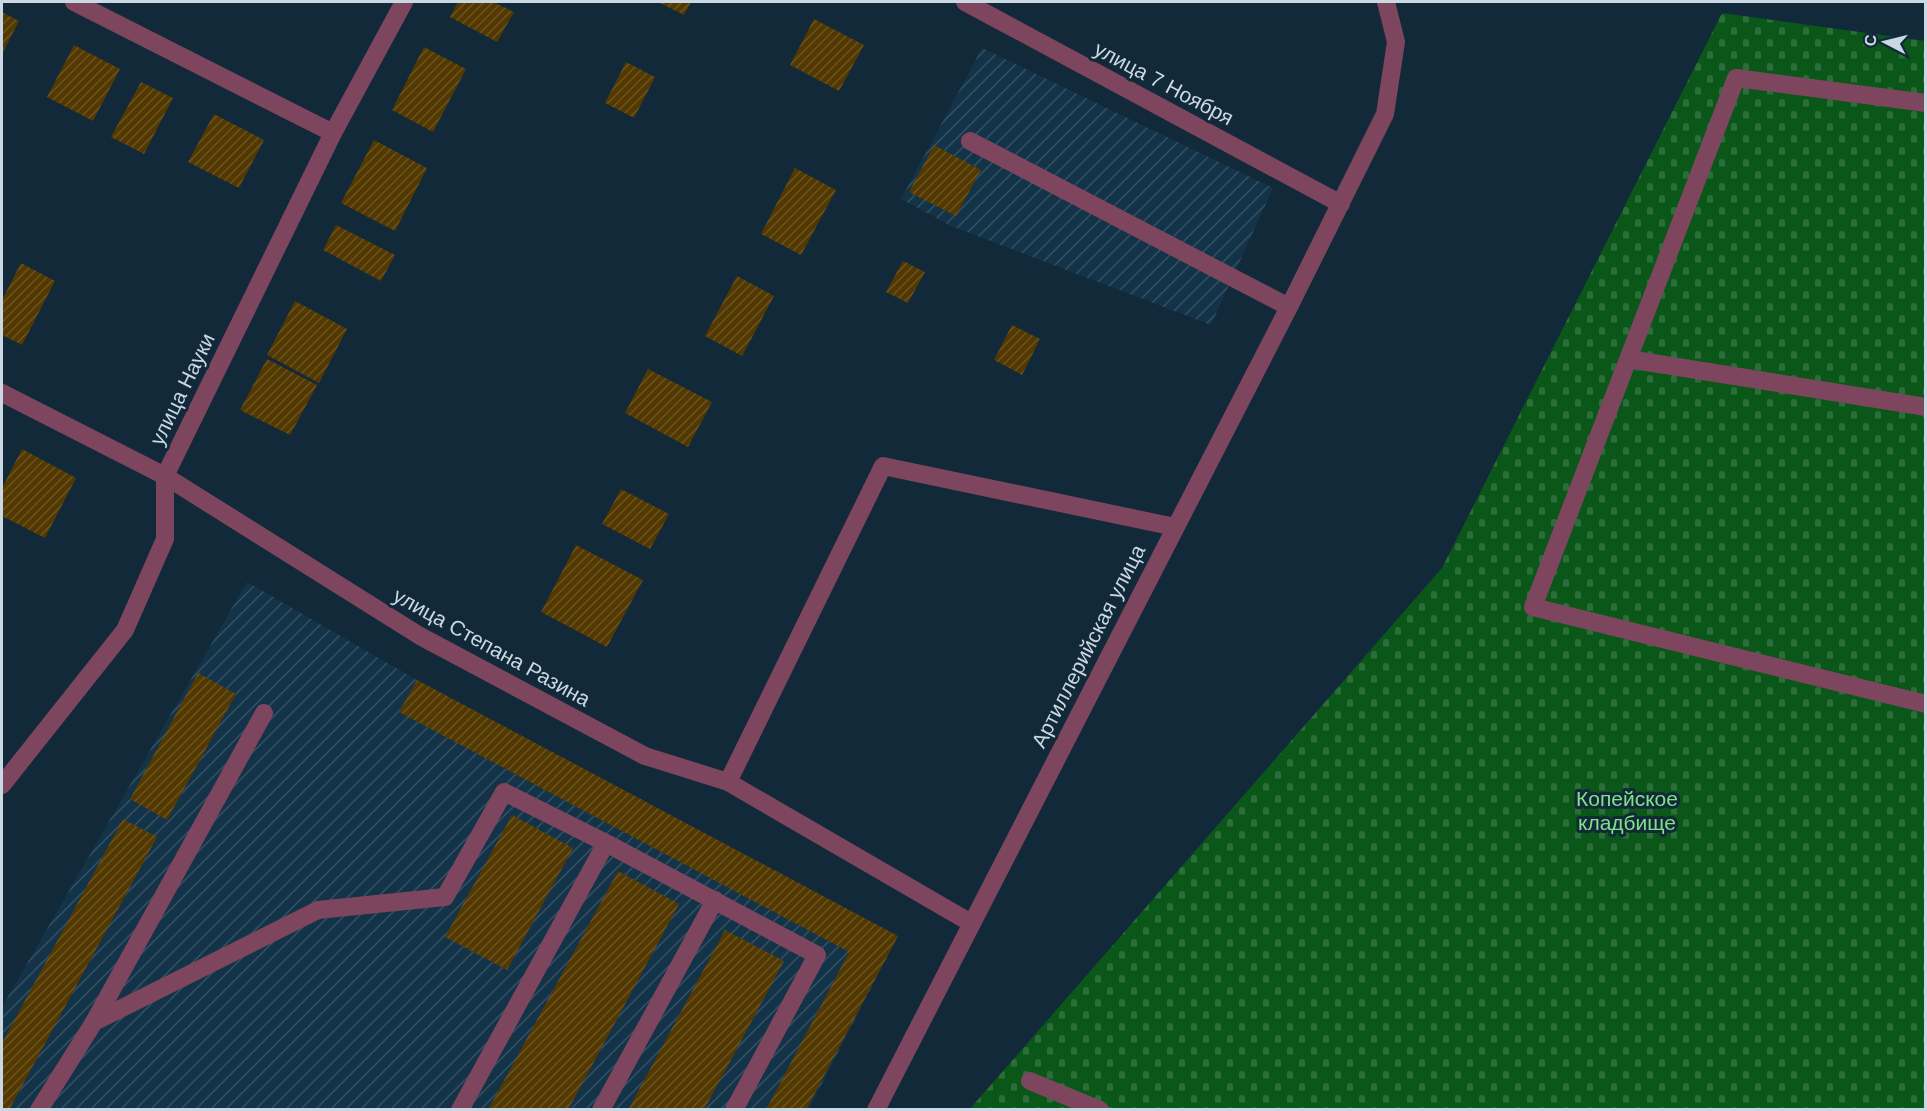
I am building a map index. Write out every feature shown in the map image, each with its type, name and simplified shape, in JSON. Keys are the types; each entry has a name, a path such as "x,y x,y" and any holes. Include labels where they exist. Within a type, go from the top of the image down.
{"street":[{"path":"74,2 333,133"},
{"name":"улица Науки","path":"2,785 125,630 165,539 165,476 333,133 404,2"},
{"name":"улица 7 Ноября","path":"965,2 1341,204"},
{"name":"Артиллерийская улица","path":"876,1110 1289,307 1384,114 1396,42 1386,2"},
{"path":"1926,104 1736,78 1533,607 1926,704"},
{"path":"970,141 1289,307"},
{"path":"1628,359 1926,407"},
{"name":"улица Степана Разина","path":"2,393 165,476 420,636 645,756 728,782 971,923"},
{"path":"728,782 883,466 1175,527"},
{"path":"39,1110 94,1022 264,713"},
{"path":"94,1022 318,910 446,897 504,792 606,843 817,955 735,1110"},
{"path":"460,1110 606,843"},
{"path":"601,1110 715,900"},
{"path":"1030,1081 1100,1110"}],"shaded area":[{"path":"982,48 1273,188 1211,325 951,226 901,199"},
{"path":"247,582 417,680 898,936 809,1109 2,1110 2,1007"}],"green space":[{"name":"Копейское кладбище","path":"1722,13 1925,41 1925,1109 969,1110 1442,568"}],"building":[{"path":"458,2 493,2 514,12 497,42 450,17"},
{"path":"658,2 691,2 684,15"},
{"path":"2,12 19,21 2,54"},
{"path":"814,19 864,45 839,91 790,65"},
{"path":"74,45 120,69 93,121 47,97"},
{"path":"424,47 466,69 433,132 392,110"},
{"path":"626,62 655,77 634,118 605,103"},
{"path":"141,82 173,98 144,154 111,137"},
{"path":"214,114 264,140 239,188 188,162"},
{"path":"374,140 427,168 395,231 341,203"},
{"path":"934,145 981,170 956,216 909,192"},
{"path":"795,168 836,190 801,255 761,234"},
{"path":"336,225 395,255 381,281 323,250"},
{"path":"903,261 925,272 908,303 886,292"},
{"path":"21,263 55,281 22,345 2,335 2,300"},
{"path":"737,276 774,296 742,356 705,336"},
{"path":"295,301 347,329 319,383 267,355"},
{"path":"1012,325 1040,339 1022,375 994,360"},
{"path":"267,359 317,385 290,435 240,410"},
{"path":"648,369 712,402 688,447 625,413"},
{"path":"22,449 76,478 45,538 2,516 2,488"},
{"path":"621,489 669,514 650,549 602,524"},
{"path":"576,545 643,580 607,647 541,612"},
{"path":"198,673 236,694 167,820 130,799"},
{"path":"417,680 898,936 806,1110 766,1110 849,952 399,712"},
{"path":"512,815 573,848 507,970 445,937"},
{"path":"123,819 157,837 9,1110 2,1110 2,1043"},
{"path":"618,871 679,904 568,1110 488,1110"},
{"path":"725,930 784,961 704,1110 628,1110"}]}
